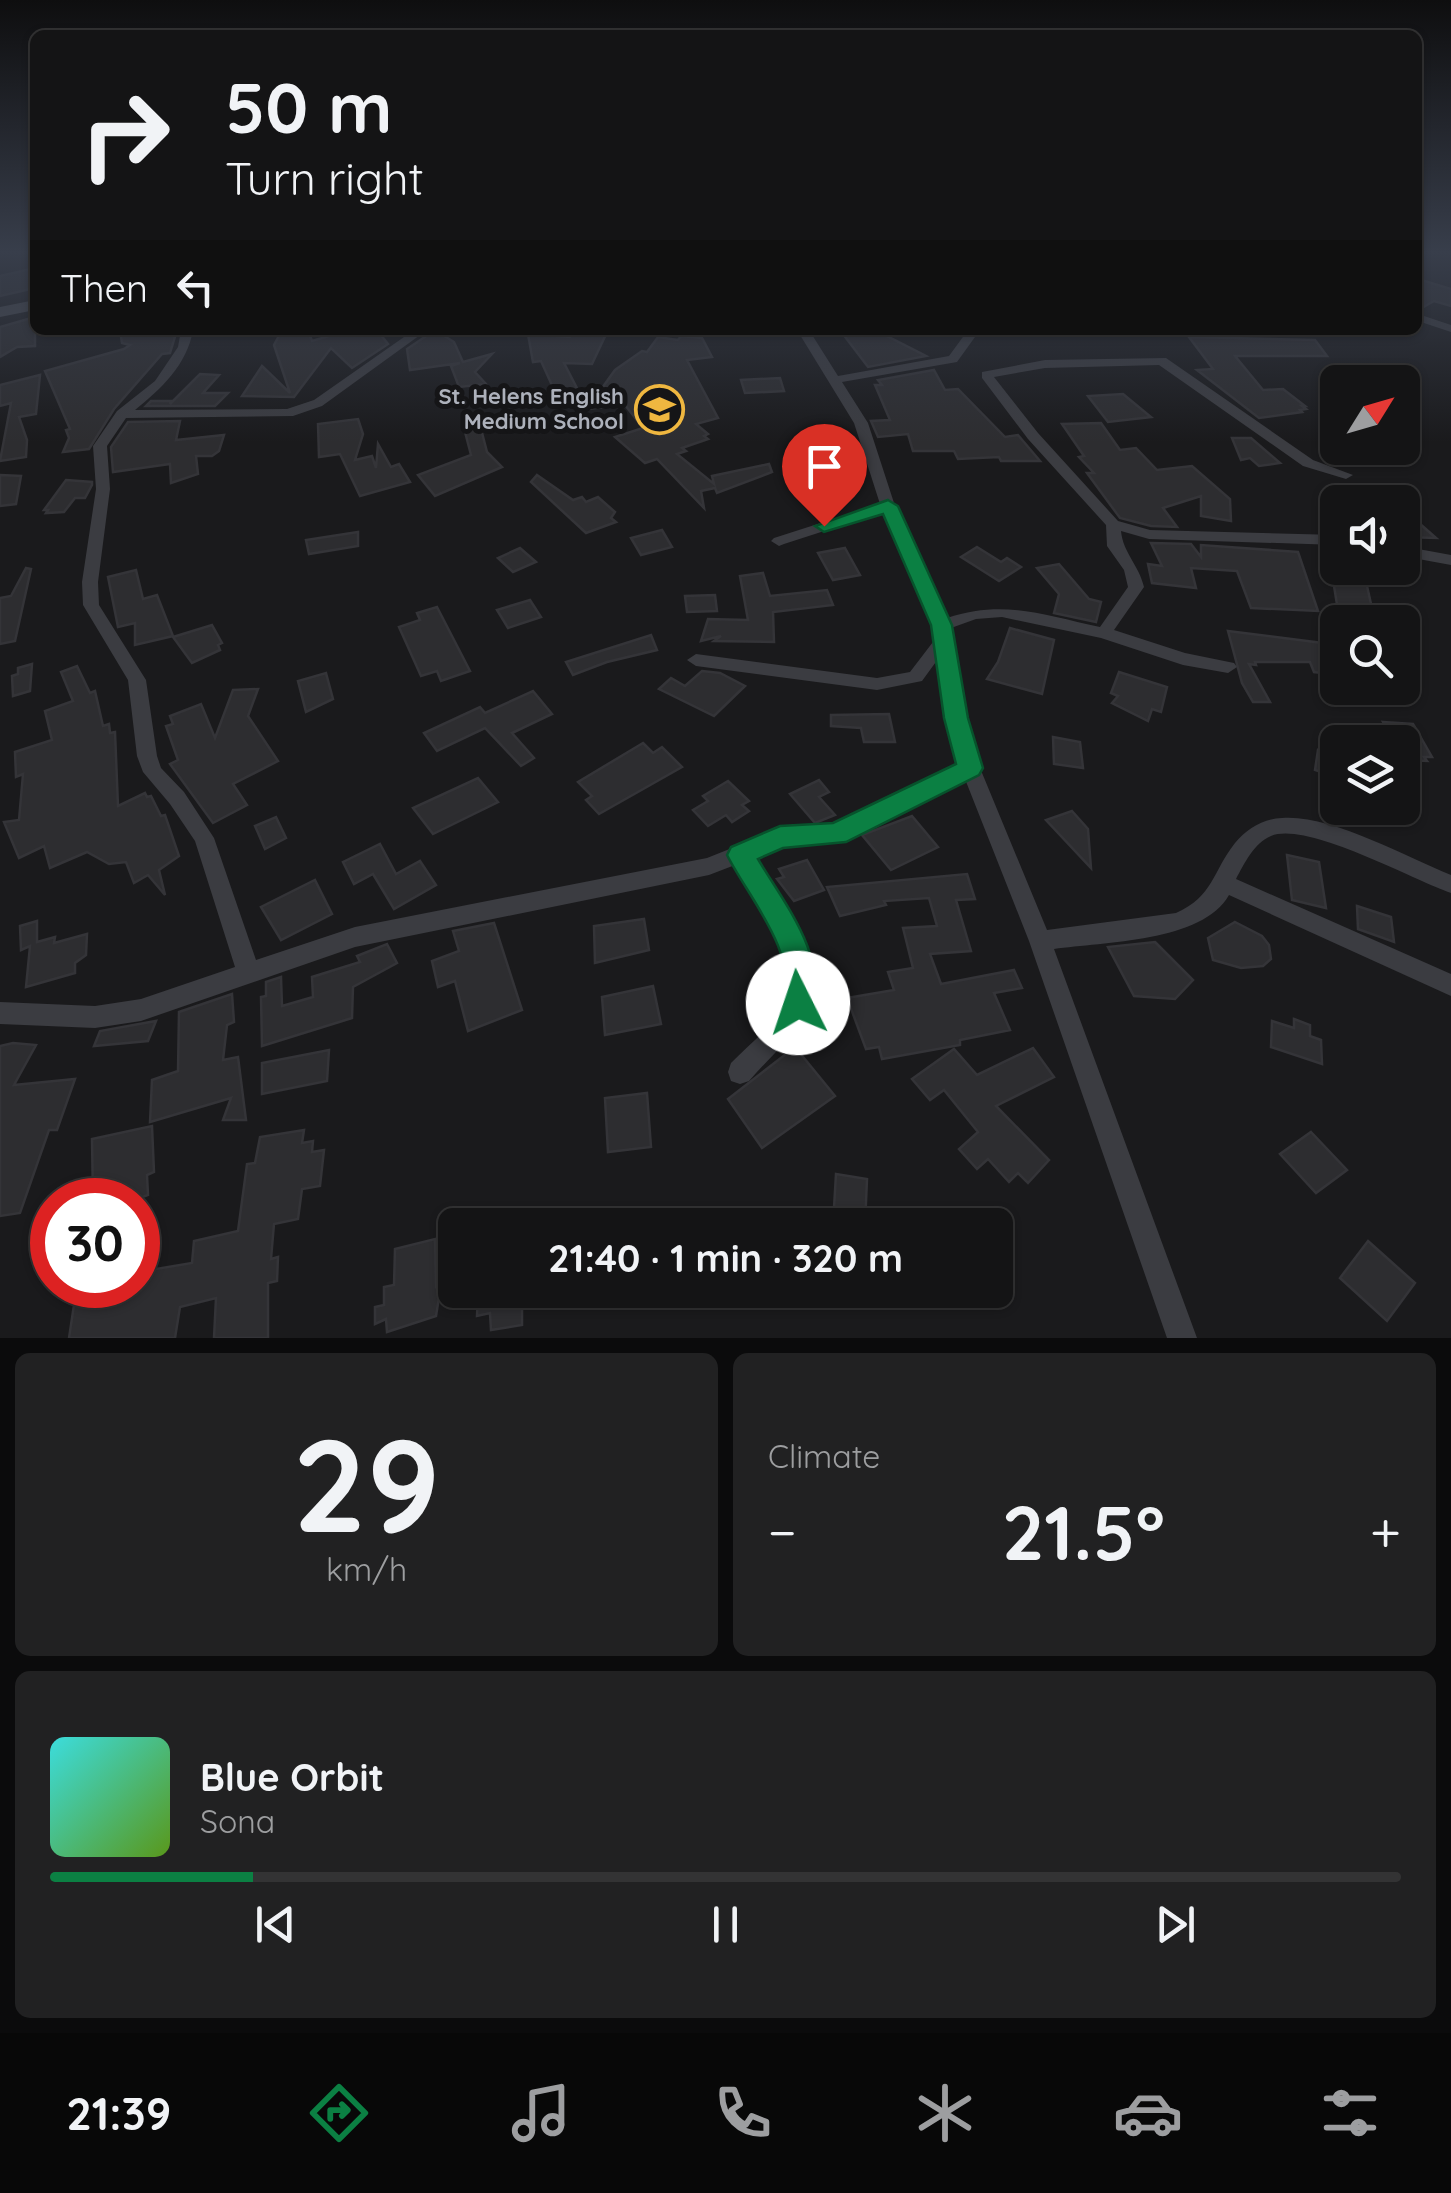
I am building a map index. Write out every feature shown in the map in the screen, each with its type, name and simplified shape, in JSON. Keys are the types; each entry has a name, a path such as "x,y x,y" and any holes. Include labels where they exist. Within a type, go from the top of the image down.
{"street":[{"path":"1422,318 1449,326"},
{"path":"187,335 184,347 159,384 122,414 100,446 103,490 90,582 91,605 137,680 146,756 153,772 178,798 204,838 248,972"},
{"path":"122,414 272,415 304,409 414,335"},
{"path":"806,335 861,423 888,506 943,632 956,718 970,768 1040,941 1182,1338"},
{"path":"953,358 970,335"},
{"path":"835,380 953,358 986,375 1033,436 1113,524 1149,534 1320,539"},
{"path":"986,375 1044,364 1162,360 1308,464 1346,475"},
{"path":"779,542 888,506"},
{"path":"1104,632 1136,587 1132,570 1114,546 1113,524"},
{"path":"1420,554 1451,560"},
{"path":"696,660 876,684 916,677 943,632 975,614 1002,612 1104,632 1183,659 1228,667"},
{"path":"0,1013 95,1017 141,1010 248,972 412,923 563,893 635,884 740,855 780,837 836,834 970,768"},
{"path":"1040,941 1178,922 1199,914 1216,901 1237,857 1268,828 1291,826 1327,834 1451,884"},
{"path":"740,855 780,922 799,965 803,987 798,1003 740,1072"},
{"path":"1226,884 1451,986"}],"building":[{"path":"30,318 35,346 17,347 0,357 0,327"},
{"path":"121,335 175,335 170,353 162,354 114,409 89,449 63,452 69,438 66,430 70,429 45,371 130,345 122,343"},
{"path":"279,335 310,335 312,341 332,335 381,335 388,344 352,368 331,348 294,397 242,396 262,366 290,393 274,345"},
{"path":"428,335 443,335 454,342 463,362 492,354 475,372 486,384 459,387 451,366 460,363 410,370 407,349"},
{"path":"528,335 606,335 592,364 564,363 578,390 556,394 541,361 533,362"},
{"path":"844,335 885,335 926,356 868,367"},
{"path":"681,336 702,338 712,357 687,360 718,418 696,424 708,434 704,436 708,439 682,448 686,451 677,454 714,484 712,476 769,464 772,472 717,493 715,488 701,491 704,508 657,459 645,463 615,437 643,428 625,405 587,409 615,370 642,351 647,352 658,337 678,340"},
{"path":"1189,337 1315,340 1327,356 1235,356 1263,390 1283,389 1306,409 1259,418 1197,370 1213,369"},
{"path":"934,370 945,390 958,389 1005,437 1018,435 1040,461 958,459 954,451 913,451 908,434 878,437 871,421 890,420 875,385 882,385 878,380"},
{"path":"200,374 219,375 203,393 228,393 215,406 146,406 151,401 171,401 170,404"},
{"path":"40,375 36,414 19,417 27,440 26,457 0,461 11,403 0,406 0,385"},
{"path":"780,378 784,391 745,393 741,380"},
{"path":"1123,394 1151,417 1108,422 1088,396"},
{"path":"358,419 363,434 355,460 372,456 376,468 378,444 391,467 399,464 410,482 360,496 340,454 319,457 318,424"},
{"path":"180,421 176,440 224,435 219,451 212,456 196,456 198,474 171,483 170,464 113,472 111,447 128,422"},
{"path":"1101,423 1120,450 1136,448 1157,470 1192,466 1230,499 1231,521 1201,516 1201,496 1163,508 1177,527 1151,526 1120,518 1087,473 1094,473 1079,457 1084,456 1062,424"},
{"path":"480,425 487,452 502,467 435,496 418,475 471,455 464,428"},
{"path":"1232,438 1251,438 1280,463 1259,466 1250,458 1241,460"},
{"path":"814,449 827,467 804,471 792,453"},
{"path":"0,475 21,476 16,504 0,506"},
{"path":"537,475 573,500 582,497 586,502 598,497 615,512 611,518 616,522 586,533 531,482"},
{"path":"66,480 92,485 85,498 75,498 64,512 46,513 48,510 44,510"},
{"path":"1420,524 1436,538 1420,538"},
{"path":"662,530 672,547 641,555 631,538"},
{"path":"358,532 358,546 309,554 306,540"},
{"path":"1151,543 1191,544 1201,557 1201,545 1298,552 1318,611 1251,608 1237,571 1191,568 1196,588 1152,583 1148,564 1162,566"},
{"path":"977,547 1001,562 1007,558 1021,567 999,581 961,557"},
{"path":"520,548 536,562 513,572 498,558"},
{"path":"845,548 860,575 833,580 818,553"},
{"path":"1059,564 1089,599 1101,602 1096,622 1054,613 1059,594 1037,568"},
{"path":"26,568 31,569 15,641 0,644 0,598 11,596"},
{"path":"136,570 143,599 157,595 173,636 135,645 135,623 118,627 108,577"},
{"path":"763,573 770,596 827,590 833,605 773,612 774,642 714,641 721,636 701,641 708,619 748,620 740,576"},
{"path":"1334,585 1367,585 1371,605 1337,605"},
{"path":"715,595 717,611 687,612 685,596"},
{"path":"530,600 541,617 508,628 497,610"},
{"path":"437,607 470,671 441,681 437,671 421,676 399,627 420,620 417,613"},
{"path":"212,625 222,643 218,645 220,650 192,663 173,637"},
{"path":"1010,628 1054,640 1042,694 987,679 998,662"},
{"path":"1228,631 1320,643 1320,673 1314,672 1310,662 1249,664 1270,702 1253,702 1242,683"},
{"path":"651,635 657,650 573,675 566,662"},
{"path":"32,664 30,691 13,696 12,676 18,674 18,668"},
{"path":"77,666 90,693 95,691 103,726 109,724 110,733 115,732 118,806 145,793 151,796 161,816 165,815 179,856 159,870 165,895 148,875 134,883 126,862 109,864 87,852 50,868 44,846 19,858 4,822 19,820 23,774 16,777 15,752 52,740 45,711 73,701 61,672"},
{"path":"702,671 720,673 745,686 714,716 659,689 671,678 685,686"},
{"path":"1119,672 1167,687 1161,712 1152,709 1148,721 1112,703 1118,696 1111,693"},
{"path":"326,673 333,699 306,712 298,681"},
{"path":"258,689 248,716 278,761 233,784 247,805 213,823 170,764 178,760 166,726 173,724 170,716 201,704 215,738 233,690"},
{"path":"533,691 552,714 512,733 534,758 521,766 485,728 437,751 424,733 480,707 485,713"},
{"path":"889,714 895,742 864,742 861,728 831,726 831,715"},
{"path":"1420,736 1432,757 1424,757 1427,761 1420,761"},
{"path":"1053,737 1080,742 1083,768 1054,764"},
{"path":"643,743 653,753 662,747 682,767 599,814 586,800 592,796 578,782"},
{"path":"1318,750 1320,772 1315,770"},
{"path":"478,778 498,802 433,834 413,808"},
{"path":"819,780 829,792 819,797 835,815 815,823 790,794"},
{"path":"728,781 749,801 742,805 749,811 732,822 726,815 708,826 693,810 708,801 703,796"},
{"path":"1072,811 1088,829 1091,868 1046,820"},
{"path":"912,816 938,847 891,870 862,835"},
{"path":"276,817 286,838 265,849 255,826"},
{"path":"380,844 396,874 420,861 436,885 394,909 373,874 354,884 343,862"},
{"path":"1287,855 1319,862 1326,908 1292,900"},
{"path":"807,860 824,890 794,901 777,879 784,877 779,869"},
{"path":"967,874 975,899 956,900 971,951 930,954 941,984 1014,970 1022,988 994,993 1010,1030 960,1040 960,1045 882,1059 879,1047 866,1049 847,998 894,990 888,972 913,968 903,928 937,926 929,898 884,901 886,905 840,916 827,887"},
{"path":"315,880 332,914 281,940 261,907"},
{"path":"1357,906 1391,917 1394,942 1358,929"},
{"path":"644,919 649,950 595,963 594,926"},
{"path":"37,921 37,942 55,937 54,943 87,934 86,955 75,963 75,973 26,987 30,946 21,950 20,926"},
{"path":"1235,922 1262,936 1269,945 1271,959 1263,966 1241,968 1213,960 1208,938"},
{"path":"494,923 522,1010 468,1031 455,981 438,987 432,961 459,951 453,931"},
{"path":"1155,942 1193,980 1175,999 1134,996 1108,947"},
{"path":"387,944 397,963 353,987 352,1018 262,1046 261,997 266,996 266,982 281,977 282,1006 313,997 312,977 360,962 357,956"},
{"path":"653,986 661,1024 605,1035 602,997"},
{"path":"232,994 234,1022 227,1025 223,1060 238,1057 246,1120 223,1120 231,1098 150,1122 152,1080 178,1071 179,1012"},
{"path":"1294,1019 1310,1025 1310,1036 1321,1040 1322,1064 1271,1047 1272,1021 1294,1028"},
{"path":"156,1021 148,1041 94,1046 100,1031"},
{"path":"36,1045 14,1085 75,1079 57,1130 49,1130 20,1213 0,1216 0,1046"},
{"path":"795,1047 835,1096 762,1148 728,1099"},
{"path":"1033,1048 1054,1077 996,1106 1049,1160 1028,1183 1018,1173 1009,1182 988,1159 977,1169 959,1149 978,1132 944,1090 930,1100 912,1079 954,1049 977,1075"},
{"path":"329,1050 327,1081 262,1094 262,1063"},
{"path":"647,1093 651,1147 608,1152 605,1098"},
{"path":"152,1126 154,1172 147,1178 93,1178 92,1139"},
{"path":"304,1130 302,1143 313,1141 312,1152 324,1150 320,1186 302,1189 298,1219 274,1224 271,1259 278,1257 277,1281 268,1283 268,1338 214,1338 216,1298 180,1307 175,1338 69,1338 74,1308 160,1308 160,1268 192,1263 194,1241 238,1231 247,1164 255,1163 260,1137"},
{"path":"1311,1132 1347,1170 1316,1193 1280,1154"},
{"path":"836,1174 867,1179 866,1208 834,1208"},
{"path":"435,1239 438,1304 436,1316 387,1332 386,1319 375,1324 375,1307 384,1305 384,1287 394,1285 395,1249"},
{"path":"1368,1241 1415,1283 1387,1321 1340,1278"},
{"path":"477,1308 522,1308 522,1325 491,1330 490,1313 477,1316"}],"place":[{"name":"St. Helens English Medium School","path":"659,409"}],"route":[{"path":"798,1003 803,987 799,965 780,922 740,855 780,837 836,834 970,768 956,718 942,625 888,506 824,526"}]}
